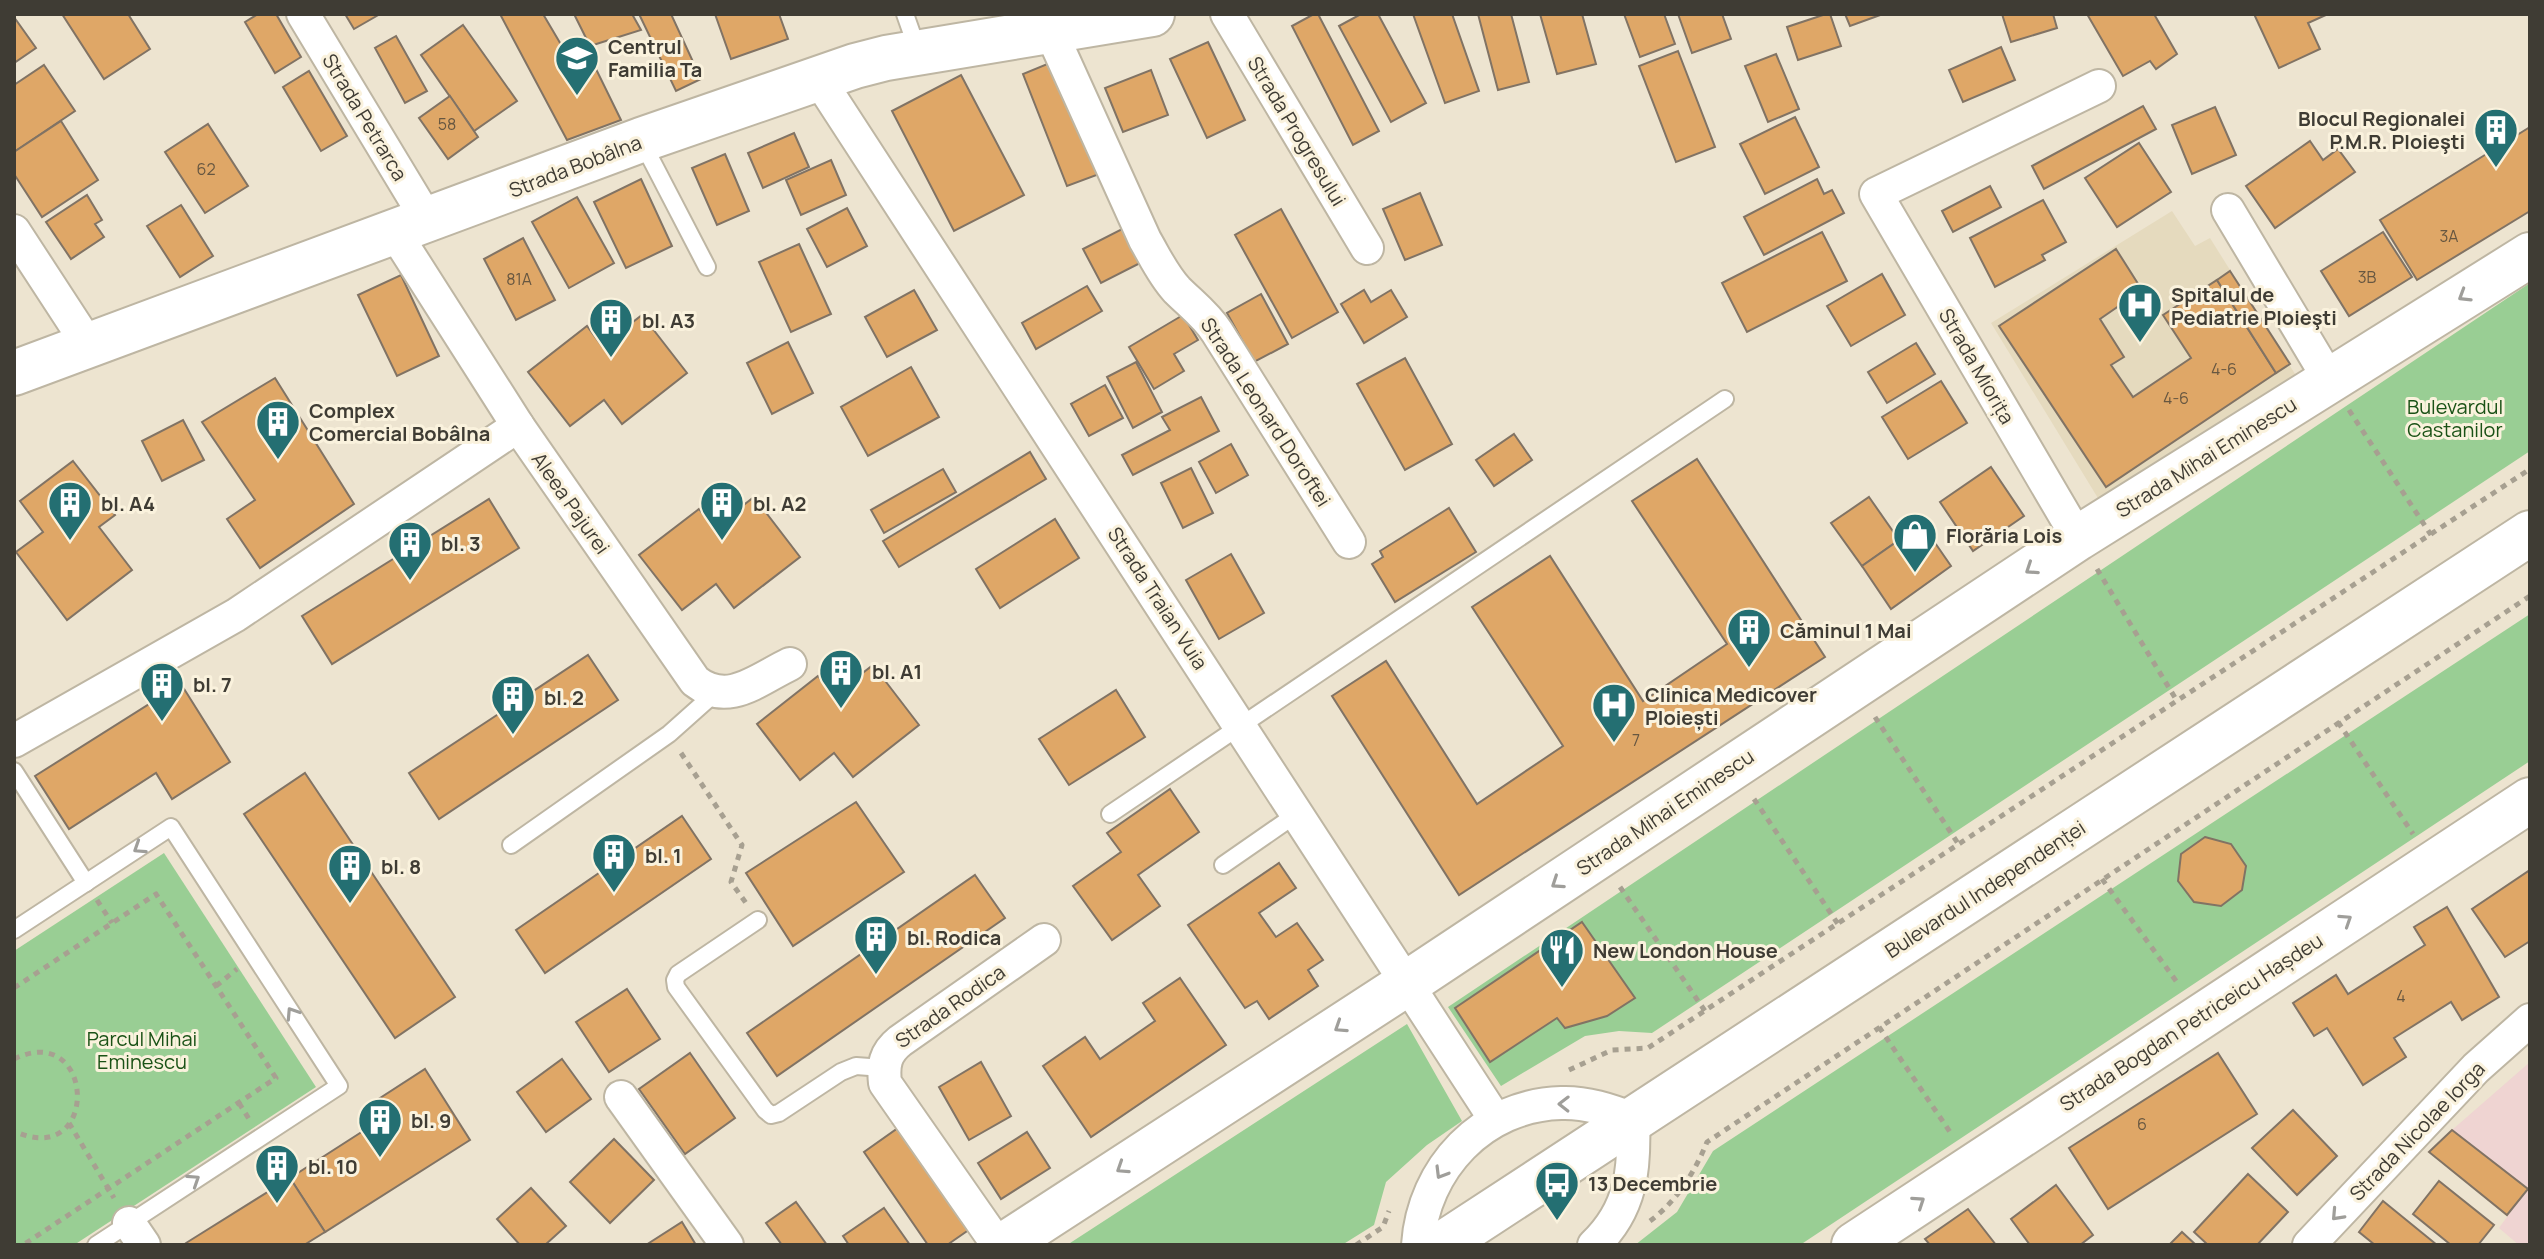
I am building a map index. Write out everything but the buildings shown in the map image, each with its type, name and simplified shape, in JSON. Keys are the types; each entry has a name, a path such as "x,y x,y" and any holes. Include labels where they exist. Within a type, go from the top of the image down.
{"street":[{"name":"Strada Petrarca","path":"303,14 412,227"},
{"name":"Strada Bobâlna","path":"14,373 641,140 818,78 886,58 912,33 1050,30 1152,14"},
{"name":"Strada Progresului","path":"1227,14 1367,248"},
{"name":"Strada Leonard Doroftei","path":"1050,30 1145,240 1163,272 1176,289 1207,317 1349,542"},
{"name":"Strada Traian Vuia","path":"818,78 1495,1119"},
{"name":"Strada Miorița","path":"2078,538 1876,194 2099,86"},
{"path":"2228,210 2329,379"},
{"name":"Aleea Pajurei","path":"412,227 518,426 695,681 715,693"},
{"path":"14,231 89,346"},
{"name":"Strada Mihai Eminescu","path":"1004,1245 1406,984 2078,538 2530,255"},
{"path":"14,741 236,615 518,426"},
{"name":"Bulevardul Independenței","path":"1441,1245 2530,533"},
{"path":"715,693 729,693 790,664"},
{"name":"Strada Bogdan Petriceicu Hașdeu","path":"1854,1245 2530,800"},
{"name":"Strada Rodica","path":"998,1245 885,1083 883,1068 889,1050 900,1041 1044,940"},
{"name":"Strada Nicolae Iorga","path":"2309,1245 2476,1068 2530,1020"},
{"path":"621,1097 727,1245"},
{"path":"1418,1245 1425,1206 1451,1156 1495,1119 1516,1110 1564,1102 1600,1107 1633,1119 1635,1158 1629,1188 1621,1210 1594,1245"}],"lane":[{"path":"641,140 707,267"},
{"path":"1110,814 1725,399"},
{"path":"511,845 669,734 715,693"},
{"path":"14,771 86,883"},
{"path":"1223,865 1298,813"},
{"path":"14,930 171,827 339,1086 136,1234 96,1245"},
{"path":"758,920 678,974 675,980 676,987 765,1110 771,1115 779,1113 841,1072 856,1066 883,1068"}],"path":[{"path":"2329,379 2431,535"},
{"path":"1562,1073 1612,1050 1648,1048 2530,469"},
{"path":"2078,538 2177,702"},
{"path":"1642,1228 1664,1211 1697,1166 1707,1142 2530,596"},
{"path":"1855,686 1959,845"},
{"path":"2338,722 2432,863"},
{"path":"669,734 742,845 731,882 758,920"},
{"path":"1733,767 1838,924"},
{"path":"1598,856 1705,1011"},
{"path":"2102,879 2199,1017"},
{"path":"14,988 156,894 276,1078 23,1245"},
{"path":"1879,1027 1973,1166"},
{"path":"14,1059 42,1052 66,1065 75,1077 79,1093 78,1108 58,1133 44,1138 28,1137 14,1131"},
{"path":"69,1123 136,1234"},
{"path":"1356,1245 1383,1227 1392,1202"}],"shaded area":[{"name":"Spitalul de Pediatrie Ploieşti","path":"2172,211 2195,246 2210,238 2302,385 2104,508 1991,323"},
{"path":"2530,1062 2530,1245 2519,1245 2499,1228 2528,1188 2452,1130"}],"green space":[{"name":"Bulevardul Castanilor","path":"2530,283 2530,451 1652,1033 1619,1031 1585,1036 1501,1086 1448,1007"},
{"path":"2530,614 2530,761 1800,1245 1635,1245 1677,1212 1713,1151"},
{"name":"Parcul Mihai Eminescu","path":"164,853 316,1087 74,1245 14,1245 14,951"},
{"path":"1407,1024 1462,1121 1427,1145 1386,1182 1374,1225 1342,1245 1067,1245"}],"place":[{"name":"Centrul Familia Ta","path":"577,97"},
{"name":"Blocul Regionalei P.M.R. Ploieşti","path":"2496,169"},
{"name":"Spitalul de Pediatrie Ploieşti","path":"2140,344"},
{"name":"bl. A3","path":"611,359"},
{"name":"Complex Comercial Bobâlna","path":"278,461"},
{"name":"bl. A4","path":"70,542"},
{"name":"bl. A2","path":"722,542"},
{"name":"Florăria Lois","path":"1915,574"},
{"name":"bl. 3","path":"410,582"},
{"name":"Căminul 1 Mai","path":"1749,669"},
{"name":"bl. A1","path":"841,710"},
{"name":"bl. 7","path":"162,723"},
{"name":"bl. 2","path":"513,736"},
{"name":"Clinica Medicover Ploiești","path":"1614,744"},
{"name":"bl. 1","path":"614,894"},
{"name":"bl. 8","path":"350,905"},
{"name":"bl. Rodica","path":"876,976"},
{"name":"New London House","path":"1562,989"},
{"name":"bl. 9","path":"380,1159"},
{"name":"bl. 10","path":"277,1205"},
{"name":"13 Decembrie","path":"1557,1222"}]}
